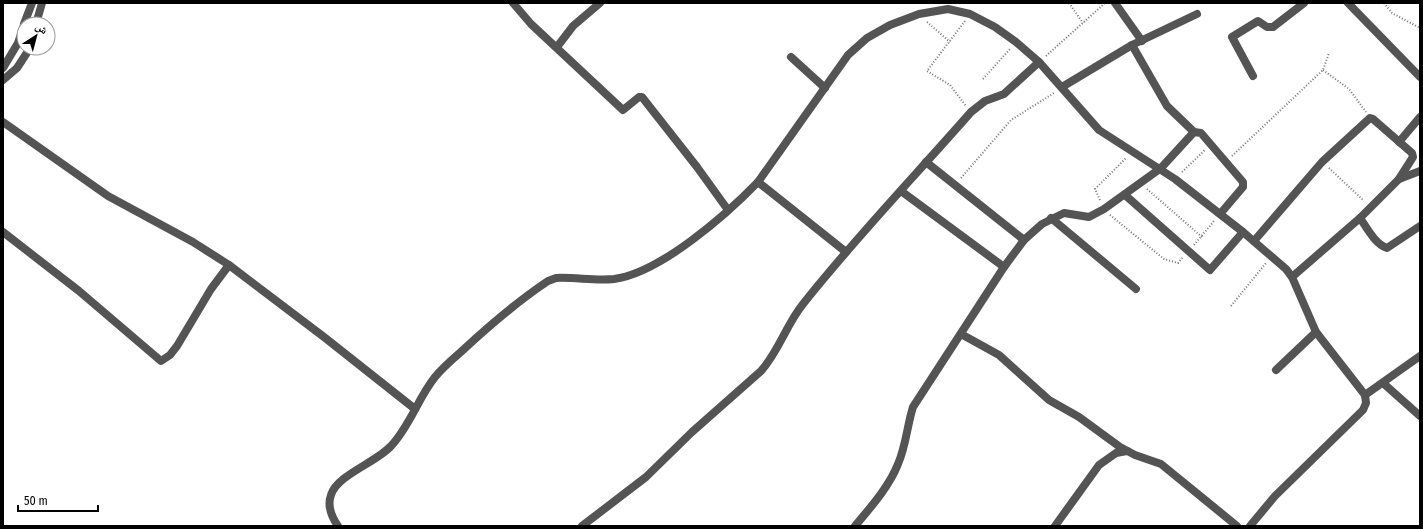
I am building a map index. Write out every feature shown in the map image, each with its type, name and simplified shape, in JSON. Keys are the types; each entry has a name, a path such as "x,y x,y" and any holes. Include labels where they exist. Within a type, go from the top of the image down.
{"street":[{"path":"27,16 32,3"},
{"path":"38,16 42,3"},
{"path":"513,3 531,24 623,110 639,97 642,97 697,167 728,210"},
{"path":"557,47 573,26 600,3"},
{"path":"1116,3 1142,41"},
{"path":"1253,76 1232,37 1258,21 1267,27 1273,27 1304,3"},
{"path":"1348,3 1420,77"},
{"path":"338,526 329,506 331,494 338,484 380,457 391,446 406,427 415,409 435,377 481,333 548,281 556,278 613,279 634,274 690,241 728,210 758,182 848,55 867,38 890,25 946,6 970,14 995,27 1016,42 1038,62 1099,130 1161,168 1243,232 1286,269 1292,277 1316,332 1365,394 1366,403 1363,410 1275,496 1250,526"},
{"path":"1062,88 1132,45 1197,14"},
{"path":"3,68 11,57 16,44"},
{"path":"1132,45 1167,106 1194,132 1201,133 1244,184 1220,214"},
{"path":"3,80 17,68 25,56"},
{"path":"791,57 825,88"},
{"path":"582,526 646,478 692,432 761,371 770,361 801,306 846,252 926,162 971,112 985,101 1004,94 1038,62"},
{"path":"1399,142 1420,117"},
{"path":"1254,241 1322,162 1370,118 1412,153 1413,157 1399,179 1360,218 1292,277"},
{"path":"3,122 108,196 193,242 229,265 324,337 415,409"},
{"path":"855,526 888,483 894,471 905,444 907,424 913,407 1004,267 1024,240 1051,218 1064,213 1089,217 1104,209 1141,184 1161,168 1194,132"},
{"path":"926,162 1024,240"},
{"path":"1399,179 1420,172"},
{"path":"758,182 846,252"},
{"path":"901,191 1004,267"},
{"path":"1125,195 1210,270 1243,232"},
{"path":"1051,218 1136,289"},
{"path":"1360,218 1377,241 1382,246 1387,248 1420,226"},
{"path":"3,232 79,291 161,361 170,355 177,346 211,288 229,265"},
{"path":"1276,370 1316,332"},
{"path":"961,334 999,355 1049,400 1079,417 1127,451 1161,464 1237,526"},
{"path":"1365,394 1420,356"},
{"path":"1383,383 1420,416"},
{"path":"1054,526 1099,465 1116,453 1127,451"}],"path":[{"path":"1069,3 1083,23"},
{"path":"1038,62 1105,3"},
{"path":"1384,3 1392,13 1420,28"},
{"path":"919,14 950,42"},
{"path":"970,14 927,71 950,85 971,112"},
{"path":"983,79 1016,42"},
{"path":"1225,162 1323,70 1329,53"},
{"path":"1323,70 1349,89 1370,118"},
{"path":"955,185 1011,120 1062,88"},
{"path":"1175,179 1211,144"},
{"path":"1133,150 1095,189 1104,209 1164,259 1178,263 1188,252"},
{"path":"1322,162 1371,207"},
{"path":"1141,184 1202,237 1220,214"},
{"path":"1231,306 1271,256"}]}
